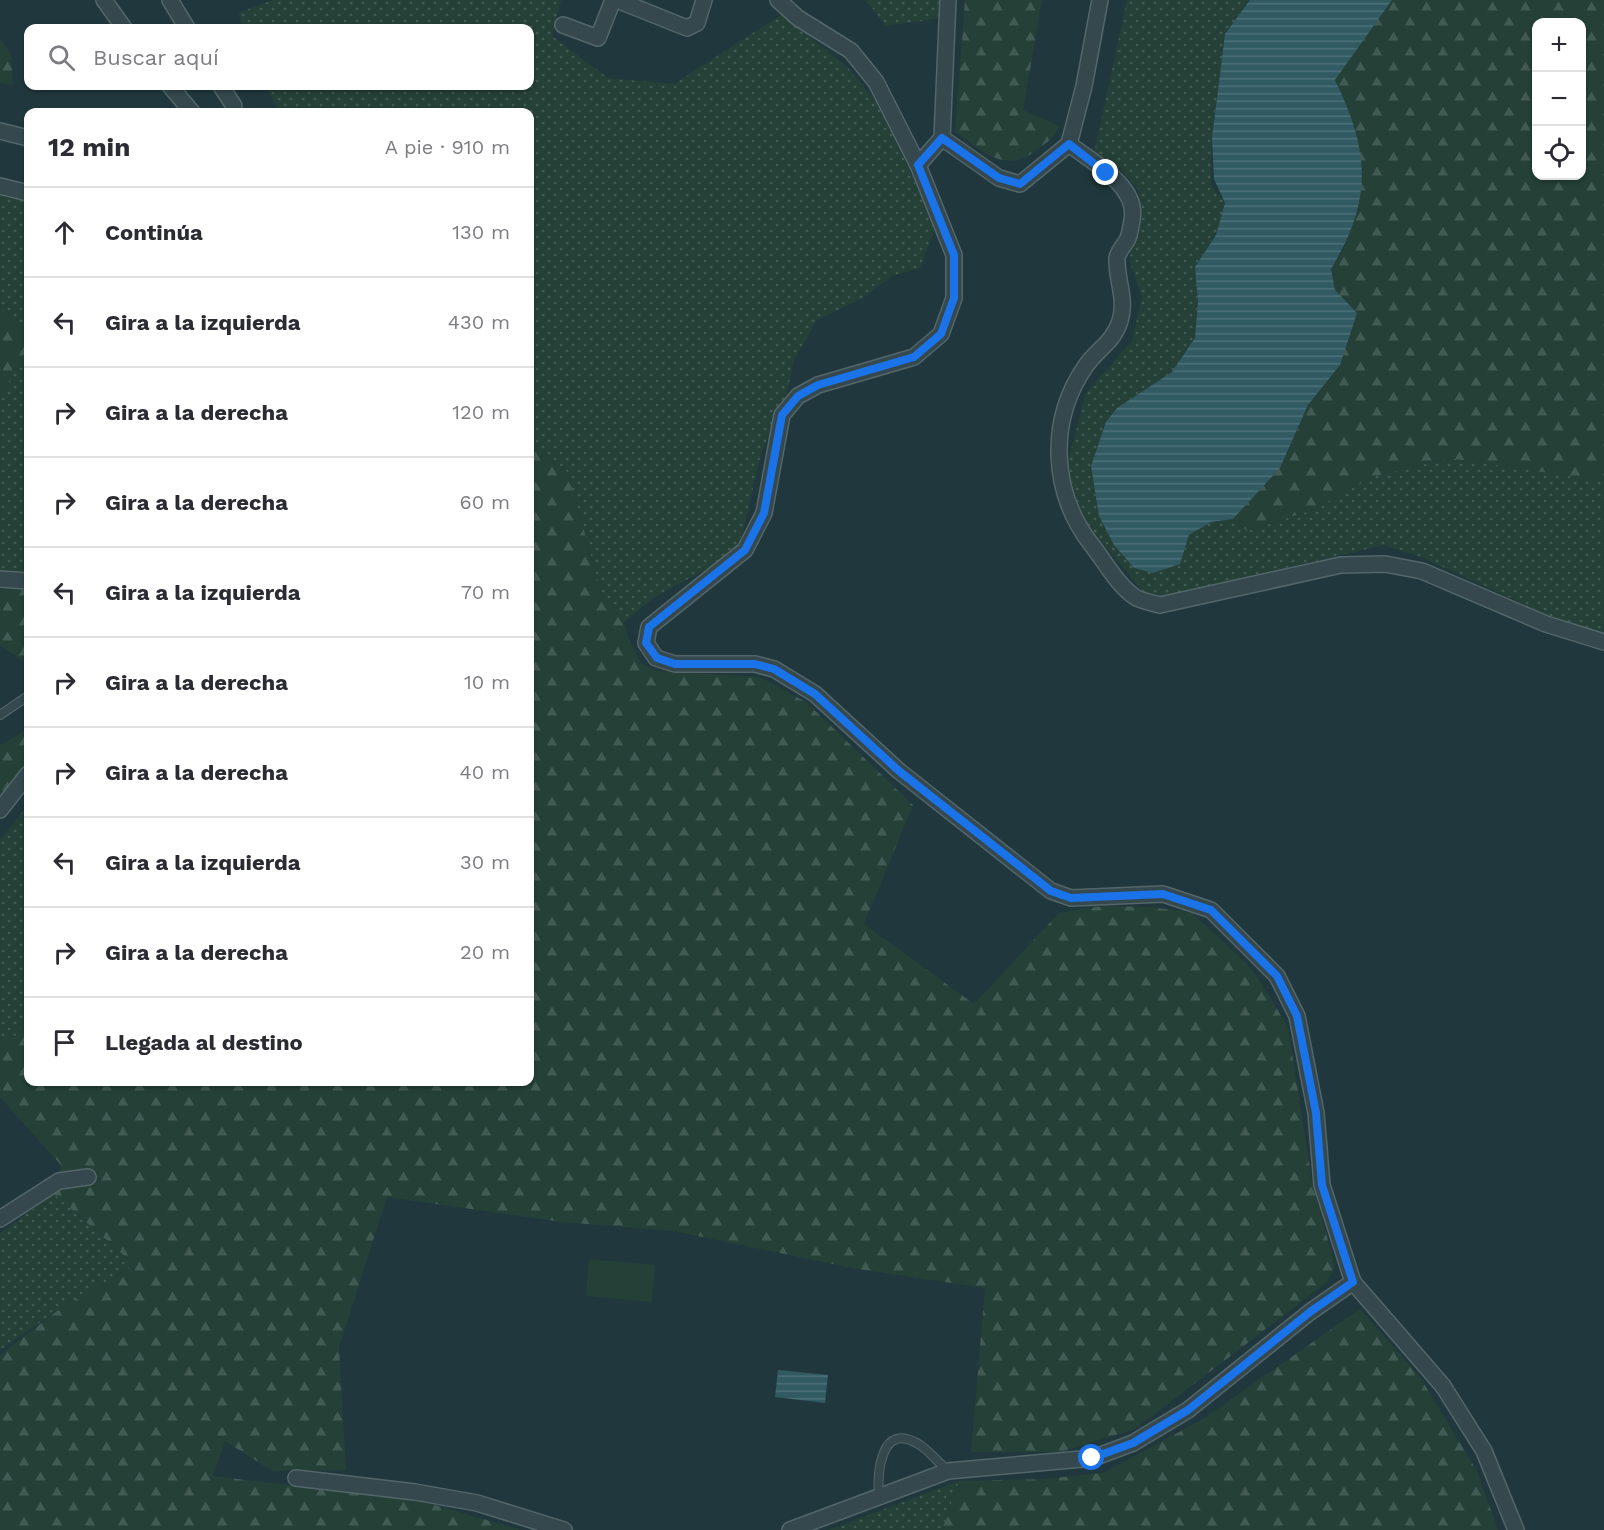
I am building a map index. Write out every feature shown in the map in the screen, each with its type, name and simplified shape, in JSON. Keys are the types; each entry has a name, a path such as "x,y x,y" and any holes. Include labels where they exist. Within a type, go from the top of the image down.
{"street":[{"path":"104,0 121,24"},
{"path":"170,0 185,24"},
{"path":"563,25 598,38 615,0 687,28 697,23 704,0"},
{"path":"778,0 798,18 851,51 864,64 918,165 954,255 954,298 941,334 914,357 818,385 798,396 782,415 764,513 745,550 649,627 646,643 657,658 675,664 755,664 774,669 815,694 899,771 1051,891 1071,898 1163,894 1211,910 1277,976 1297,1016 1316,1113 1322,1185 1353,1282 1443,1386 1484,1451 1516,1530"},
{"path":"918,165 942,138 948,0"},
{"path":"942,138 999,178 1020,184 1069,144 1084,86 1100,0"},
{"path":"173,90 189,108"},
{"path":"224,90 234,106"},
{"path":"0,130 24,137"},
{"path":"1069,144 1125,189 1132,205 1133,217 1128,237 1117,255 1123,306 1120,321 1109,344 1087,364 1072,387 1060,426 1058,464 1066,497 1082,532 1134,597 1160,606 1341,565 1385,564 1422,571 1546,624 1604,642"},
{"path":"0,186 24,192"},
{"path":"0,579 24,581"},
{"path":"0,810 24,779"},
{"path":"0,1219 59,1181 88,1178"},
{"path":"790,1530 879,1499 948,1471 1092,1458 1133,1443 1188,1410 1310,1312 1353,1282"},
{"path":"296,1478 415,1492 477,1503 564,1530"}],"lane":[{"path":"0,715 24,699"},
{"path":"879,1499 880,1459 884,1448 896,1441 908,1440 920,1445 948,1471"}],"green space":[{"path":"273,0 561,0 552,36 608,78 674,84 782,14 848,68 889,117 917,188 937,223 920,268 892,276 861,299 817,320 794,360 785,402 761,453 743,532 732,556 656,596 624,622 604,602 568,473 551,457 534,450 534,108 277,108 268,90 534,90 534,24 242,24 238,13"},
{"path":"866,0 939,0 941,18 886,26"},
{"path":"965,0 1042,0 1023,110 1059,126 1050,140 1025,157 1014,160 995,158 955,132"},
{"path":"1127,0 1250,0 1225,34 1212,138 1211,185 1225,203 1216,235 1195,267 1198,302 1195,338 1173,379 1098,446 1091,466 1099,516 1114,545 1134,568 1153,573 1180,564 1189,535 1211,522 1233,519 1247,531 1312,510 1372,477 1450,458 1604,481 1604,632 1552,617 1423,558 1384,545 1162,597 1143,591 1086,524 1071,487 1068,461 1086,393 1132,341 1142,296 1129,260 1141,220 1138,189 1121,170 1094,154"},
{"path":"1392,0 1604,0 1604,481 1449,458 1372,477 1312,510 1247,531 1233,519 1261,485 1295,436 1306,409 1340,365 1331,269 1345,246 1354,130 1334,80"},
{"path":"0,38 11,54 13,85 0,83"},
{"path":"0,177 24,183 24,334 0,306"},
{"path":"0,306 24,334 24,355 0,397"},
{"path":"24,343 24,573 0,571 0,387"},
{"path":"534,450 551,457 568,473 604,602 624,622 628,637 641,663 656,671 760,677 806,702 913,805 864,924 974,1004 1059,913 1102,906 1147,907 1191,912 1247,964 1288,1027 1312,1182 1335,1266 1326,1283 1135,1429 1060,1452 971,1452 985,1288 852,1268 674,1231 562,1222 387,1197 339,1347 346,1470 272,1471 225,1441 213,1476 421,1501 521,1530 0,1530 0,1355 61,1308 135,1265 54,1194 61,1165 0,1097 0,1045 15,1036 24,1024 24,1086 534,1086"},
{"path":"0,584 24,587 24,662 0,645"},
{"path":"24,731 24,764 0,796 0,745"},
{"path":"24,810 24,1024 15,1036 0,1045 0,840"},
{"path":"54,1194 135,1265 61,1308 0,1350 0,1233"},
{"path":"589,1259 655,1265 652,1302 586,1296"},
{"path":"1360,1309 1420,1377 1477,1471 1498,1530 942,1530 959,1481 1044,1479 1103,1473 1203,1419"},
{"path":"959,1481 942,1530 829,1530"}],"water":[{"path":"1250,0 1392,0 1335,80 1355,130 1362,175 1360,197 1354,220 1345,244 1331,269 1335,290 1357,313 1340,365 1308,405 1280,468 1233,519 1211,522 1189,535 1180,564 1153,573 1134,568 1114,545 1099,516 1091,466 1106,422 1117,408 1172,372 1195,338 1198,302 1195,267 1216,235 1225,203 1214,179 1212,138 1225,34"},
{"path":"778,1370 828,1375 825,1403 775,1397"}],"route":[{"path":"1092,1458 1133,1443 1188,1410 1310,1312 1353,1282 1322,1185 1316,1113 1297,1016 1277,976 1211,910 1163,894 1071,898 1051,891 899,771 815,694 774,669 755,664 675,664 657,658 646,643 649,627 745,550 764,513 782,415 798,396 818,385 914,357 941,334 954,298 954,255 918,165 942,138 963,155 999,178 1020,184 1069,144 1106,173"}]}
